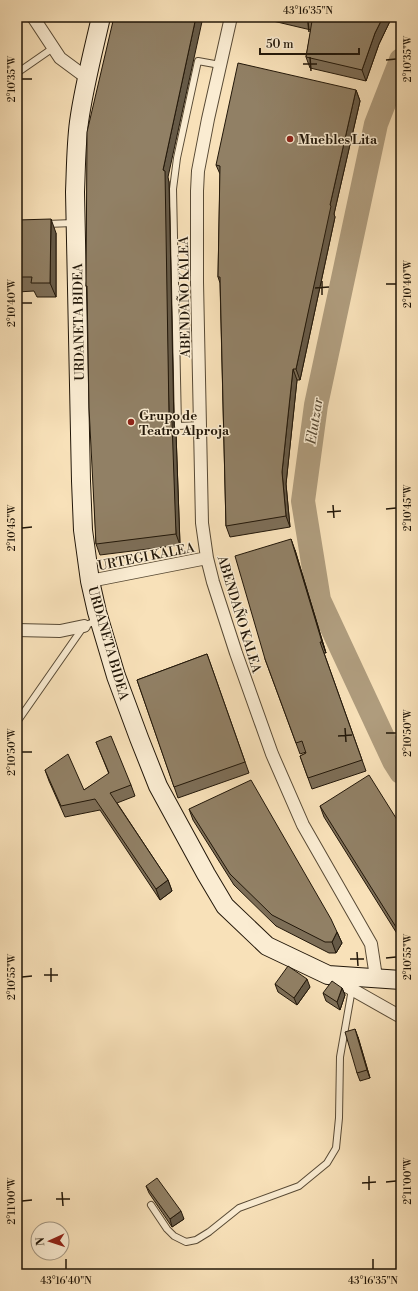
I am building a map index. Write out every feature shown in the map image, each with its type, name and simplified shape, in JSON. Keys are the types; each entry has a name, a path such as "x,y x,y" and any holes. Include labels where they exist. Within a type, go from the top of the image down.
{"street":[{"path":"33,17 60,58 87,78"},
{"name":"URDANETA BIDEA","path":"101,17 87,78 79,122 76,154 76,223 83,523 90,581 91,623 116,676 158,786 225,906 267,946 328,975 376,977 401,980"},
{"name":"ABENDAÑO KALEA","path":"231,17 198,171 197,191 197,290 202,524 207,558 213,582 236,653 272,754 303,826 371,944 376,977"},
{"name":"URTEGI KALEA","path":"90,581 207,558"},
{"path":"17,630 60,631 91,623"},
{"path":"328,975 401,1017"}],"lane":[{"path":"17,73 53,48"},
{"path":"200,425 178,426 173,189 177,158 198,60 220,66"},
{"path":"39,224 76,223"},
{"path":"17,722 91,623"},
{"path":"151,1205 167,1229 174,1236 186,1242 196,1240 209,1232 239,1208 299,1186 327,1163 336,1148 339,1118 340,1057 352,989"}],"building":[{"path":"112,17 196,17 163,170 165,171 169,415 172,422 176,534 96,544 89,408 86,286 87,132 113,21"},
{"path":"297,17 383,17 375,33 362,70 306,57 312,21"},
{"path":"238,63 356,90 330,205 296,369 293,369 282,472 286,516 226,526 220,277 218,277 220,166 216,165"},
{"path":"51,219 50,283 31,283 32,277 17,277 17,220"},
{"path":"291,539 322,642 320,642 362,760 308,778 300,756 306,753 302,741 296,743 265,659 235,556"},
{"path":"207,654 245,762 174,787 137,680"},
{"path":"111,736 131,785 110,793 168,880 156,889 95,799 61,806 45,770 68,754 84,790 109,773 96,742"},
{"path":"369,775 401,826 401,935 320,806"},
{"path":"251,780 331,919 337,932 332,942 325,942 272,915 230,874 189,809"},
{"path":"288,966 307,979 294,998 275,984"},
{"path":"332,981 342,988 337,1002 323,993"},
{"path":"355,1029 367,1070 357,1073 345,1032"},
{"path":"157,1178 181,1211 170,1219 146,1186"}],"waterway":[{"name":"Elutzar","path":"401,60 376,124 316,405 303,501 319,600 394,761 401,772"}],"place":[{"name":"Muebles Lita","path":"290,139"},
{"name":"Grupo de Teatro Alproja","path":"131,422"}]}
